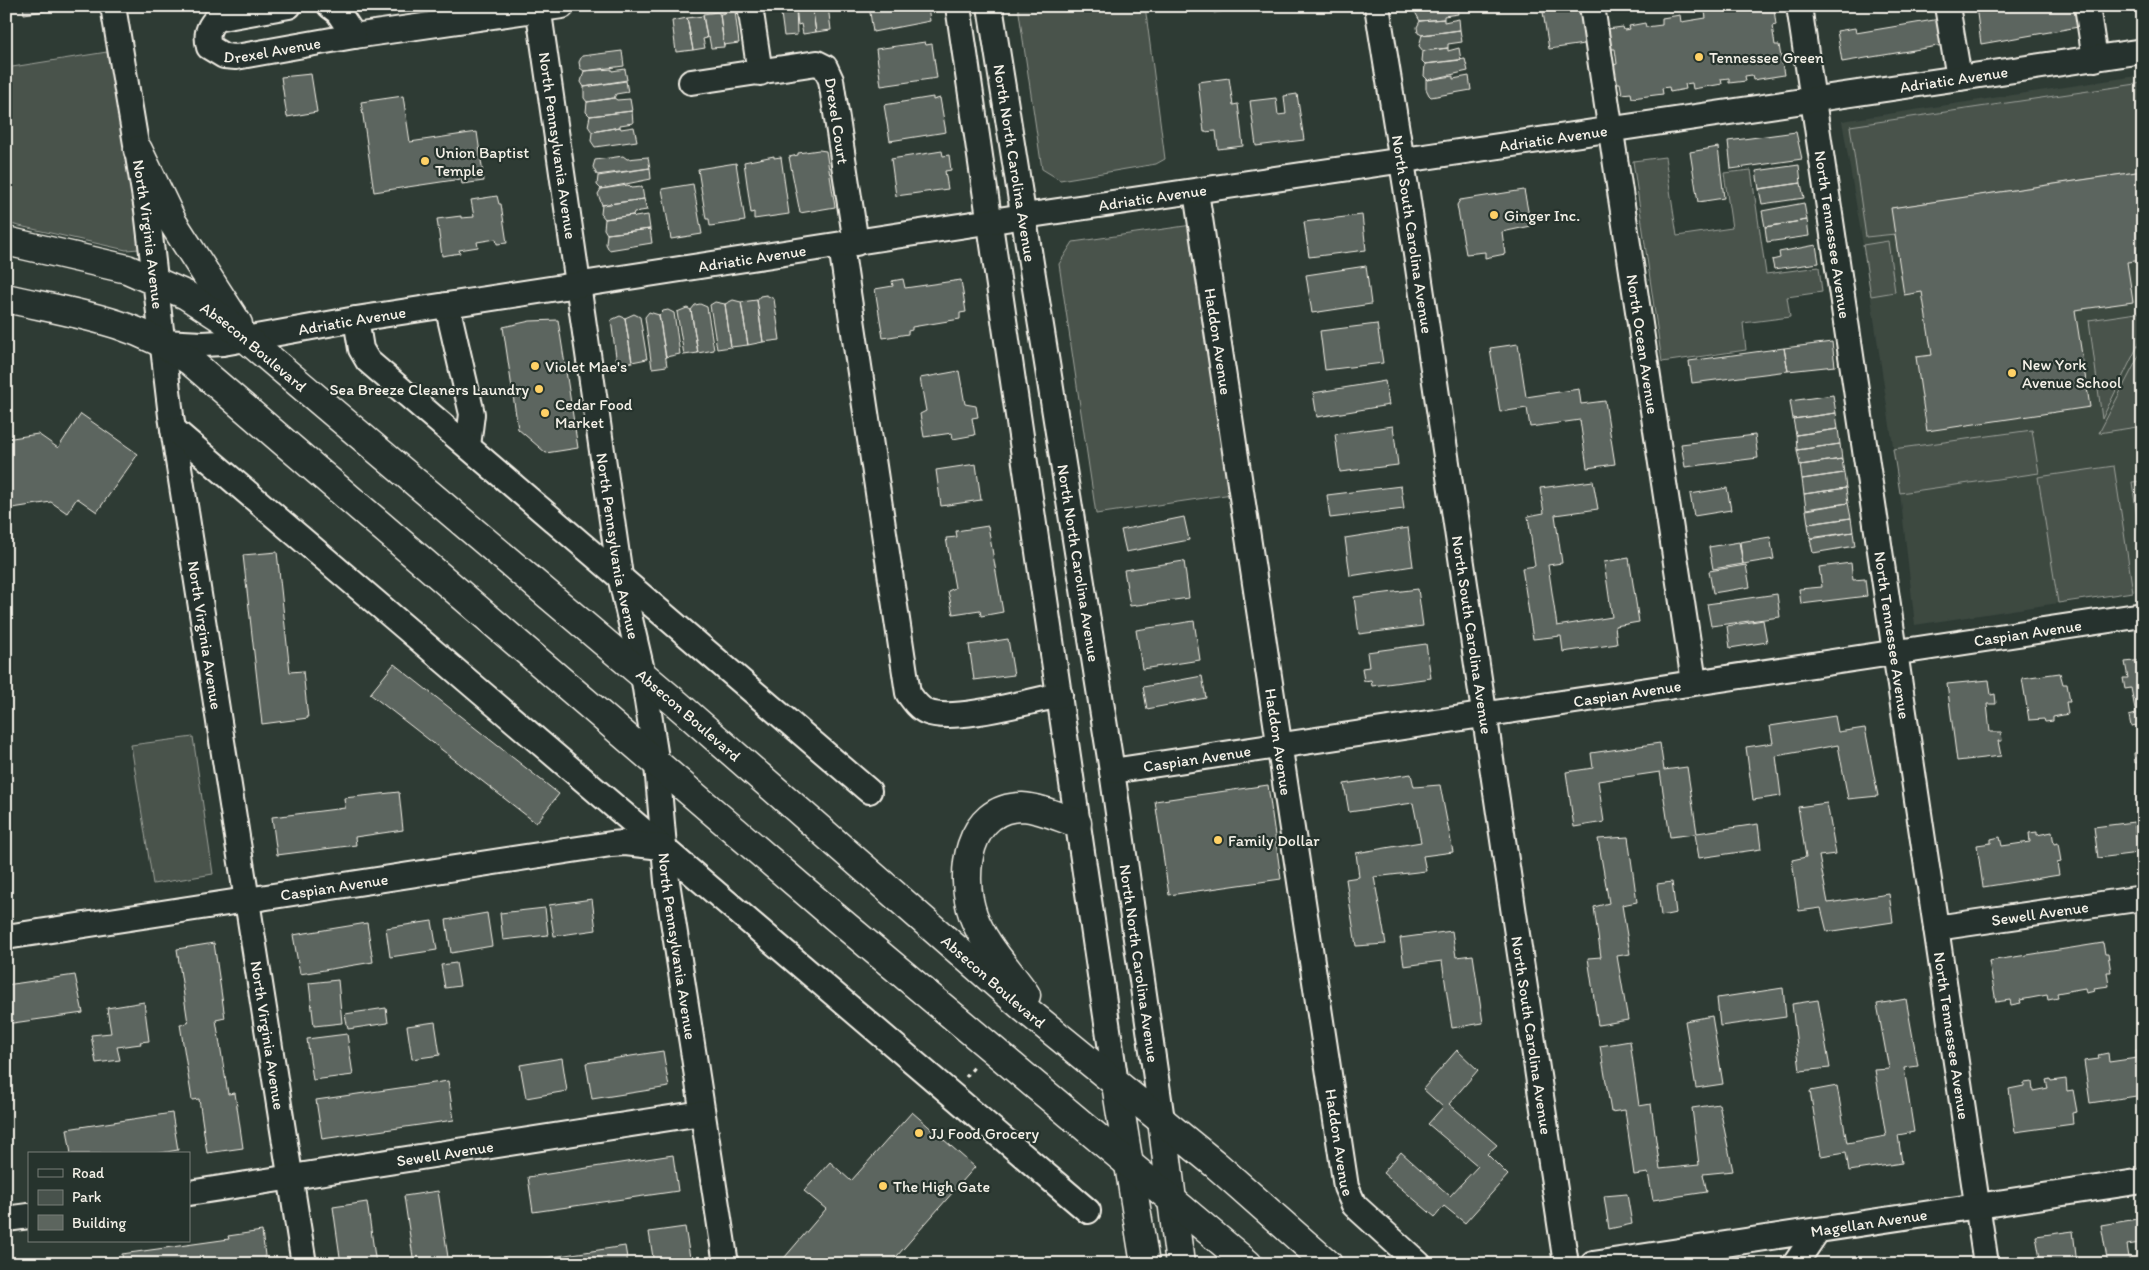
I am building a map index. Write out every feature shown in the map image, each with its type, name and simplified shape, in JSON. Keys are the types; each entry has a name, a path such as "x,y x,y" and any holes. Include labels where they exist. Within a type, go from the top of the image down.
{"main road":[{"path":"138,150 173,223 247,338"},
{"name":"Absecon Boulevard","path":"6,241 127,269 155,280 203,306 247,338 643,675 1059,1037 1215,1164 1328,1264"},
{"path":"6,298 138,330 163,342 211,378 657,766 981,1042 1172,1198 1248,1264"},
{"path":"1059,1037 979,929 968,899 967,863 970,849 980,828 989,819 1008,809 1020,807 1043,810 1077,823"},
{"path":"1116,1084 1145,1264"},
{"path":"1162,1120 1180,1264"}],"street":[{"name":"North Virginia Avenue","path":"113,6 138,150 173,428 304,1264"},
{"name":"Drexel Avenue","path":"289,6 224,16 216,19 210,26 206,36 209,48 224,56 236,57 354,36 562,6"},
{"path":"330,6 338,12 354,36"},
{"path":"750,6 760,73"},
{"name":"North North Carolina Avenue","path":"958,6 1116,1084"},
{"name":"North North Carolina Avenue","path":"990,6 1112,771 1162,1120"},
{"name":"North South Carolina Avenue","path":"1377,6 1402,161 1566,1264"},
{"name":"North Ocean Avenue","path":"1592,6 1694,682"},
{"name":"North Tennessee Avenue","path":"1799,6 1897,652 1986,1264"},
{"path":"1947,6 1959,78"},
{"path":"2087,6 2094,59"},
{"name":"North Pennsylvania Avenue","path":"538,8 620,576 643,675 657,766 662,847 726,1264"},
{"name":"Adriatic Avenue","path":"163,342 202,344 247,338 356,319 849,245 1024,216 2143,51"},
{"name":"Drexel Court","path":"691,82 817,63 825,67 831,80 849,245"},
{"name":"Haddon Avenue","path":"1196,192 1346,1187 1354,1204 1419,1264"},
{"path":"849,245 908,693 916,704 927,712 943,715 961,714 1060,695"},
{"path":"447,306 472,414 468,446"},
{"path":"356,319 361,349 368,361 869,791"},
{"path":"173,428 1088,1211"},
{"name":"Caspian Avenue","path":"1112,771 1279,744 2143,615"},
{"name":"Caspian Avenue","path":"6,937 611,844 632,843 662,847"},
{"name":"Sewell Avenue","path":"1936,928 2143,898"},
{"name":"Sewell Avenue","path":"190,1193 702,1113"},
{"name":"Magellan Avenue","path":"1593,1264 2143,1180"},
{"path":"6,1219 28,1216"},
{"path":"1795,1264 1818,1230"}],"path":[{"path":"964,1078 977,1064"}],"shaded area":[{"name":"New York Avenue School","path":"2143,75 2143,590 1915,625 1900,493 1863,245 1842,121"}],"green space":[{"path":"1018,6 1145,6 1165,159 1156,164 1060,180 1042,169"},
{"path":"107,52 142,238 139,249 126,250 6,223 6,68"},
{"path":"2143,83 2143,171 1892,208 1895,234 1866,237 1850,126"},
{"path":"1665,157 1677,236 1732,228 1724,173 1751,170 1766,274 1819,267 1822,292 1787,297 1790,317 1743,323 1746,350 1662,362 1633,161"},
{"path":"1192,225 1232,494 1096,514 1059,264 1073,242"},
{"path":"1888,241 1895,292 1871,296 1863,245"},
{"path":"2143,312 2143,335 2102,419 2089,320"},
{"path":"2143,348 2143,426 2099,433"},
{"path":"2032,430 2039,473 1900,493 1893,449"},
{"path":"2114,466 2133,592 2058,603 2038,477"},
{"path":"2143,481 2143,559 2132,482"},
{"path":"193,737 213,874 153,884 131,745"}],"building":[{"path":"23,6 67,6 67,8 24,14"},
{"path":"780,6 796,6 797,35 784,36"},
{"path":"796,6 812,6 816,32 803,34 801,24 798,25"},
{"path":"812,6 828,6 831,30 816,32"},
{"path":"869,6 928,6 930,21 873,32"},
{"path":"1213,6 1253,6 1214,13"},
{"path":"1425,6 1457,6 1458,14 1444,16 1444,19 1420,21 1415,12 1418,8"},
{"path":"1542,6 1585,6 1591,43 1549,49"},
{"name":"Tennessee Green","path":"1704,6 1769,6 1769,10 1774,9 1776,25 1772,26 1775,45 1779,45 1784,75 1753,80 1752,75 1745,76 1746,81 1729,83 1729,78 1721,79 1722,84 1693,89 1692,83 1685,84 1686,89 1670,92 1669,87 1662,88 1663,94 1632,98 1631,93 1622,94 1620,83 1616,83 1613,65 1617,64 1615,49 1611,49 1607,29 1623,27 1624,30 1630,29 1629,26 1645,23 1646,27 1662,25 1662,18 1680,15 1681,22 1706,18"},
{"path":"1976,6 2081,6 2084,26 1981,44"},
{"path":"735,11 739,43 724,45 720,14"},
{"path":"717,12 720,14 724,47 711,48 709,37 707,38 703,14"},
{"path":"703,16 707,38 703,39 705,48 693,50 687,18"},
{"path":"687,18 693,50 676,52 672,21"},
{"path":"1444,19 1444,22 1459,19 1460,30 1422,35 1418,33 1417,27 1420,21"},
{"path":"1940,19 1944,45 1842,62 1837,31 1855,28 1856,33"},
{"path":"1460,30 1462,42 1448,44 1448,48 1423,51 1419,46 1422,35"},
{"path":"925,42 926,45 932,44 937,78 881,86 876,49"},
{"path":"1448,48 1448,51 1459,48 1461,60 1425,64 1422,61 1423,51"},
{"path":"622,51 624,66 584,71 580,68 579,62 582,56"},
{"path":"1465,59 1468,71 1428,80 1424,76 1425,64"},
{"path":"612,69 612,71 625,69 627,80 584,87 581,82 584,71"},
{"path":"311,74 317,112 287,117 281,77"},
{"path":"1453,76 1453,79 1469,76 1471,90 1431,97 1429,95 1426,89 1426,80"},
{"path":"1229,78 1233,105 1238,104 1243,146 1218,149 1216,131 1204,132 1198,82"},
{"path":"626,81 628,92 616,94 614,98 587,102 584,98 584,87"},
{"path":"1297,94 1304,140 1256,146 1250,101 1276,98 1278,115 1286,114 1284,96"},
{"name":"Union Baptist Temple","path":"403,96 410,142 477,132 484,181 462,184 461,179 374,192 361,102"},
{"path":"933,97 933,100 940,98 946,132 890,141 884,105"},
{"path":"614,98 617,100 630,99 632,111 590,116 586,112 587,102"},
{"path":"632,111 633,123 592,132 588,126 590,116"},
{"path":"620,127 621,129 634,127 637,141 595,147 591,141 592,132"},
{"path":"1796,132 1802,159 1731,169 1728,141"},
{"path":"1718,147 1724,198 1698,202 1690,152"},
{"path":"826,151 835,207 800,213 789,157 798,155 798,153"},
{"path":"942,151 943,156 949,155 951,170 945,171 948,189 896,196 891,159"},
{"path":"623,156 627,159 648,157 650,168 597,175 593,167 595,160"},
{"path":"774,156 774,158 781,157 789,214 754,219 754,212 751,213 744,162"},
{"path":"736,163 745,221 710,226 709,219 706,219 698,169"},
{"path":"1799,165 1801,183 1759,189 1756,171"},
{"path":"650,168 651,179 601,189 597,185 598,176"},
{"name":"New York Avenue School","path":"2143,171 2143,260 2127,262 2133,302 2075,310 2090,407 1927,431 1916,357 1932,355 1922,292 1904,295 1891,208"},
{"path":"1801,183 1804,198 1762,204 1759,189"},
{"path":"693,184 702,234 671,239 662,189"},
{"path":"628,185 631,188 642,187 644,199 602,205 598,194 601,189"},
{"name":"Ginger Inc.","path":"1524,190 1531,226 1502,232 1505,254 1485,258 1485,252 1466,254 1457,205 1460,200"},
{"path":"497,196 499,204 501,204 507,243 497,244 496,239 477,242 478,247 459,250 460,253 442,256 437,219 461,216 461,218 474,217 471,200"},
{"path":"644,199 647,210 634,212 633,215 605,219 601,214 602,205"},
{"path":"1804,203 1807,220 1765,227 1762,211"},
{"path":"633,215 635,217 648,215 650,229 607,234 604,229 605,219"},
{"path":"1362,215 1366,250 1309,257 1304,222"},
{"path":"1807,220 1809,236 1767,242 1765,227"},
{"path":"650,229 652,243 609,250 606,244 607,234"},
{"path":"1816,245 1819,263 1774,269 1772,260 1780,258 1779,252"},
{"path":"1366,266 1371,304 1312,313 1306,275"},
{"path":"903,279 905,288 961,280 966,312 960,313 960,319 912,327 908,334 883,338 875,289 893,286 892,281"},
{"path":"766,295 774,299 780,340 763,342 757,300 760,296"},
{"path":"733,300 741,302 748,345 731,347 725,304"},
{"path":"757,300 763,342 748,345 741,302"},
{"path":"715,302 725,304 731,347 717,349 710,305"},
{"path":"700,304 707,307 714,350 698,353 691,310 695,305"},
{"path":"687,308 691,310 698,353 684,355 677,312"},
{"path":"668,310 674,313 680,354 666,357 659,315 663,311"},
{"path":"649,312 659,315 667,366 652,368 645,317"},
{"path":"634,314 640,317 647,359 632,362 625,318"},
{"path":"620,316 625,318 632,362 617,364 611,320"},
{"path":"558,320 578,448 546,453 518,429 503,327 530,321"},
{"path":"1377,324 1383,363 1325,370 1320,331"},
{"path":"1832,342 1835,366 1788,371 1784,348"},
{"path":"1518,344 1526,397 1579,389 1581,404 1605,401 1615,464 1587,468 1580,420 1530,427 1527,408 1500,412 1490,348"},
{"path":"1784,348 1788,371 1692,383 1689,361"},
{"path":"959,371 965,404 976,406 978,417 972,418 975,435 953,439 952,433 924,437 920,414 926,411 920,378"},
{"path":"1385,381 1389,405 1317,417 1313,393"},
{"path":"1833,395 1836,413 1793,419 1790,401"},
{"path":"1836,413 1838,429 1796,435 1793,419"},
{"path":"81,414 138,454 97,512 77,498 67,513 51,502 6,509 6,439 38,434 58,448"},
{"path":"1393,426 1398,465 1340,472 1335,434"},
{"path":"1838,429 1840,444 1797,450 1796,435"},
{"path":"1755,435 1758,458 1685,467 1681,444"},
{"path":"1840,444 1842,459 1800,465 1797,450"},
{"path":"1842,459 1844,473 1802,479 1800,465"},
{"path":"976,464 981,500 941,506 936,470"},
{"path":"1844,473 1846,488 1804,494 1802,479"},
{"path":"1593,481 1598,509 1555,515 1562,563 1548,565 1557,626 1612,617 1604,562 1629,558 1639,622 1615,626 1617,644 1563,652 1561,636 1533,639 1522,568 1535,566 1528,516 1544,513 1540,488"},
{"path":"1401,486 1404,509 1330,518 1327,495"},
{"path":"1727,488 1731,510 1694,516 1690,494"},
{"path":"1846,488 1848,503 1806,509 1804,494"},
{"path":"1848,503 1851,518 1808,524 1806,510"},
{"path":"1184,517 1189,540 1126,552 1121,530"},
{"path":"1851,518 1853,532 1810,538 1808,524"},
{"path":"988,526 1003,612 981,616 980,610 953,614 948,591 955,588 946,538 957,537 956,531"},
{"path":"1408,528 1413,566 1350,576 1345,538"},
{"path":"1853,532 1855,546 1813,553 1810,539"},
{"path":"1770,537 1774,559 1743,564 1740,542"},
{"path":"1739,542 1743,564 1713,569 1709,547"},
{"path":"277,552 290,672 303,671 308,718 262,724 243,555"},
{"path":"1184,561 1189,598 1130,606 1124,570"},
{"path":"1851,563 1853,580 1865,579 1867,596 1801,604 1799,589 1822,587 1819,567"},
{"path":"1746,565 1750,587 1713,593 1709,571"},
{"path":"1418,589 1423,626 1359,634 1354,597"},
{"path":"1777,594 1780,617 1711,626 1707,604"},
{"path":"1763,620 1767,642 1730,648 1727,626"},
{"path":"1194,621 1200,660 1142,669 1136,630"},
{"path":"1008,639 1014,675 974,680 969,645"},
{"path":"1426,644 1431,678 1372,686 1371,680 1364,681 1362,668 1369,667 1367,652"},
{"path":"2143,660 2143,776 2140,762 2135,763 2134,753 2141,752 2137,725 2131,726 2129,716 2136,714 2131,688 2125,689 2123,678 2128,678 2125,662"},
{"path":"394,664 559,794 536,823 370,694"},
{"path":"2060,673 2063,684 2067,684 2070,702 2066,702 2068,714 2053,717 2053,721 2045,722 2044,719 2029,720 2022,678"},
{"path":"1202,676 1206,698 1147,709 1143,687"},
{"path":"1989,680 1991,695 1995,694 1996,704 1987,704 1990,732 2001,732 2002,741 1998,741 2001,756 1957,761 1947,684"},
{"path":"1835,716 1838,732 1865,728 1878,796 1848,799 1838,745 1776,756 1781,796 1753,800 1746,747 1773,743 1770,726"},
{"path":"1660,743 1664,770 1687,767 1697,833 1758,824 1761,849 1699,858 1695,834 1670,837 1660,772 1598,781 1604,822 1574,827 1566,772 1593,768 1591,753"},
{"path":"1411,774 1414,787 1440,785 1453,852 1423,856 1426,871 1374,877 1386,944 1356,946 1346,879 1359,877 1356,853 1421,842 1413,803 1349,812 1344,784"},
{"name":"Family Dollar","path":"1268,785 1281,879 1169,895 1155,801"},
{"path":"399,792 403,830 355,837 356,845 277,855 272,817 345,808 344,798"},
{"path":"1827,803 1836,854 1819,856 1828,903 1889,894 1893,922 1827,932 1821,908 1799,911 1792,860 1806,857 1798,807"},
{"path":"2134,822 2138,853 2098,858 2094,827"},
{"path":"2037,832 2037,835 2052,832 2054,844 2058,843 2061,862 2057,863 2059,875 1983,887 1977,845 1991,843 1991,839 2000,837 2002,846 2030,842 2029,833"},
{"path":"1628,837 1637,902 1622,905 1630,954 1617,956 1628,1020 1598,1025 1588,958 1601,957 1594,907 1609,903 1598,839"},
{"path":"1672,882 1676,913 1661,916 1657,884"},
{"path":"592,899 596,930 554,936 549,905"},
{"path":"545,908 548,935 503,940 500,913"},
{"path":"487,913 492,946 451,953 446,920"},
{"path":"432,921 437,950 390,957 386,928"},
{"path":"367,923 373,962 300,974 293,935"},
{"path":"1452,931 1456,957 1473,955 1483,1023 1452,1028 1442,961 1404,966 1400,938"},
{"path":"214,943 225,1018 216,1020 228,1094 235,1093 243,1148 207,1153 199,1099 192,1100 180,1024 188,1023 177,949"},
{"path":"2103,943 2105,954 2108,954 2111,972 2107,972 2109,986 2094,988 2095,991 2086,993 2085,988 2057,993 2058,998 2048,1000 2047,995 2020,1000 2021,1003 2011,1005 2010,1000 1996,1002 1989,961"},
{"path":"456,963 460,986 445,988 441,965"},
{"path":"75,975 83,1013 6,1024 6,985"},
{"path":"338,980 342,1023 314,1026 309,983"},
{"path":"1783,988 1786,1017 1720,1026 1717,998"},
{"path":"1906,999 1918,1066 1904,1068 1914,1132 1898,1135 1902,1163 1849,1171 1846,1152 1821,1156 1810,1091 1837,1086 1847,1143 1886,1136 1875,1070 1889,1069 1877,1004"},
{"path":"1818,1000 1830,1068 1800,1071 1792,1004"},
{"path":"144,1002 149,1041 117,1047 120,1060 96,1063 91,1035 111,1033 107,1008"},
{"path":"386,1008 388,1023 348,1029 345,1014"},
{"path":"1712,1016 1723,1084 1696,1088 1685,1021"},
{"path":"435,1022 440,1055 412,1059 407,1026"},
{"path":"347,1034 353,1075 313,1080 307,1039"},
{"path":"1630,1041 1639,1106 1651,1104 1660,1169 1699,1165 1692,1108 1719,1104 1733,1171 1703,1174 1707,1192 1653,1200 1648,1173 1634,1175 1625,1110 1611,1112 1600,1046"},
{"path":"2143,1049 2143,1095 2090,1103 2084,1061 2099,1059 2098,1055 2108,1053 2109,1062 2137,1058 2136,1050"},
{"path":"1457,1050 1478,1070 1449,1104 1497,1145 1487,1154 1508,1175 1465,1223 1444,1206 1435,1217 1383,1173 1401,1152 1450,1196 1478,1166 1428,1124 1443,1107 1423,1089"},
{"path":"663,1051 669,1087 592,1099 586,1063"},
{"path":"562,1058 567,1091 526,1098 520,1065"},
{"path":"2050,1079 2051,1081 2066,1079 2067,1091 2073,1090 2077,1112 2072,1113 2073,1124 2015,1132 2009,1089 2032,1082 2033,1091 2048,1088 2046,1080"},
{"path":"448,1081 454,1120 322,1139 316,1100"},
{"name":"The High Gate","path":"912,1112 975,1167 890,1264 779,1264 826,1209 804,1191 830,1162 851,1181"},
{"path":"172,1113 178,1150 166,1152 71,1152 67,1129"},
{"path":"673,1155 678,1191 533,1212 528,1177"},
{"path":"438,1191 449,1264 414,1264 404,1196"},
{"path":"1627,1194 1632,1224 1609,1229 1604,1196"},
{"path":"367,1202 376,1264 341,1264 333,1207"},
{"path":"2137,1219 2140,1243 2127,1245 2130,1264 2108,1264 2101,1225"},
{"path":"685,1227 691,1264 654,1264 649,1232"},
{"path":"262,1231 266,1264 123,1264 122,1254 229,1239 228,1236"},
{"path":"2073,1231 2077,1264 2041,1264 2036,1236"},
{"path":"625,1246 628,1264 512,1263"}],"place":[{"name":"Tennessee Green","path":"1699,57"},
{"name":"Union Baptist Temple","path":"425,161"},
{"name":"Ginger Inc.","path":"1494,215"},
{"name":"Violet Mae's","path":"535,366"},
{"name":"New York Avenue School","path":"2012,373"},
{"name":"Sea Breeze Cleaners Laundry","path":"539,389"},
{"name":"Cedar Food Market","path":"545,413"},
{"name":"Family Dollar","path":"1218,840"},
{"name":"JJ Food Grocery","path":"919,1133"},
{"name":"The High Gate","path":"883,1186"}]}
